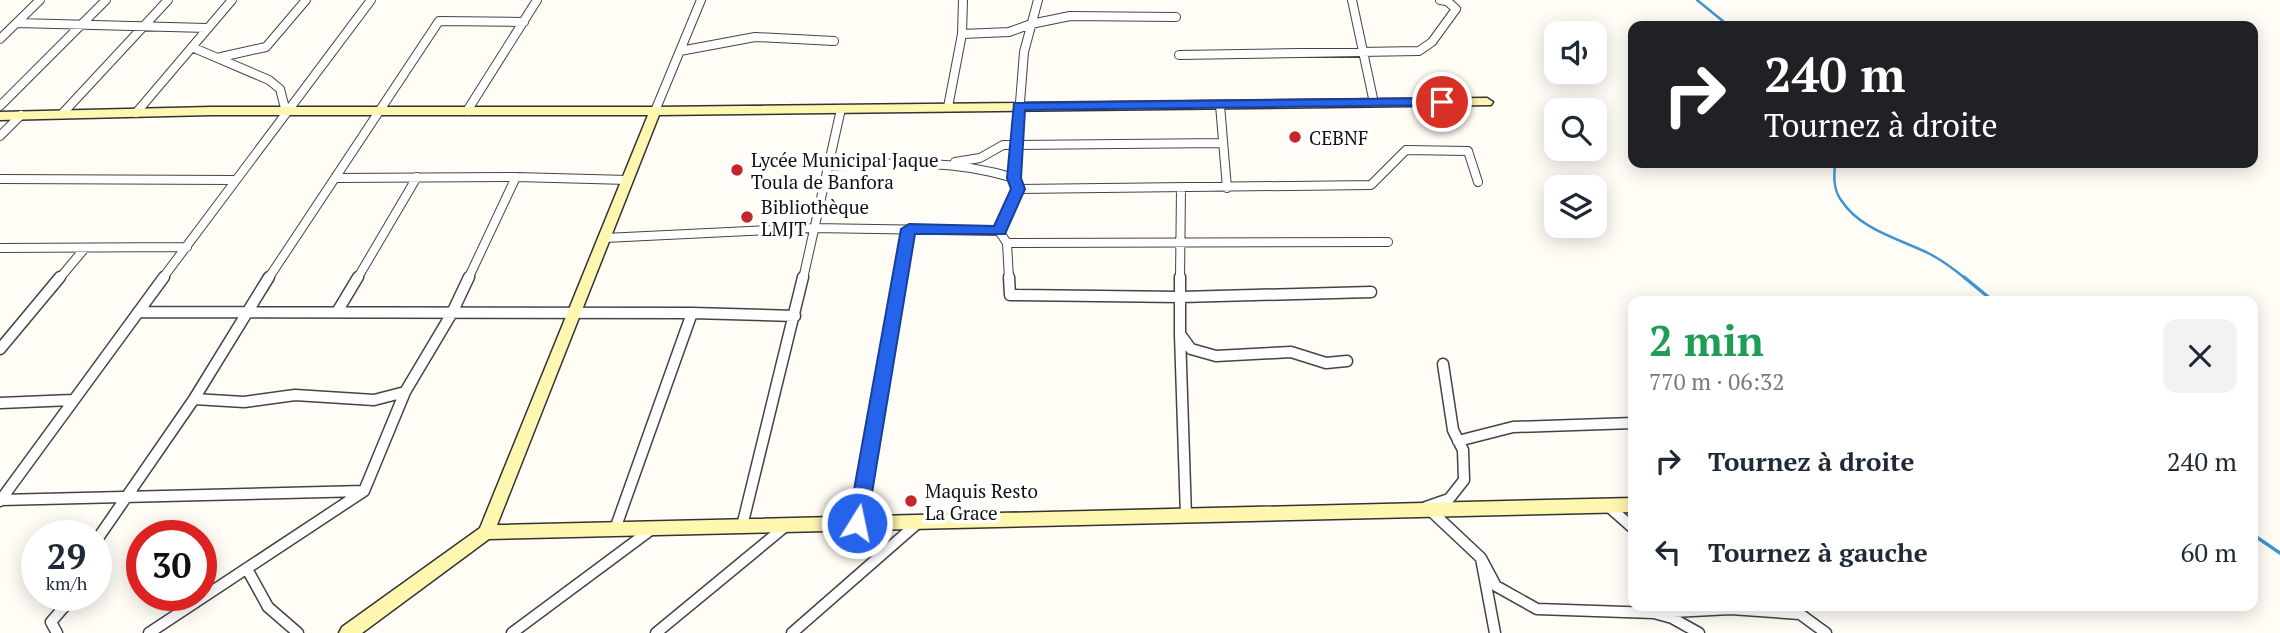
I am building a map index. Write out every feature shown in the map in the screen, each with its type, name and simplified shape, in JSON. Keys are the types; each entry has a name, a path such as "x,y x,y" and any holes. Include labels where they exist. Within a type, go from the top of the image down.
{"street":[{"path":"0,38 40,0"},
{"path":"0,106 106,0"},
{"path":"62,114 168,0"},
{"path":"136,113 194,48 207,28 232,0"},
{"path":"220,57 267,47 306,0"},
{"path":"0,501 72,400 371,0"},
{"path":"467,111 537,0"},
{"path":"348,633 486,532 701,0"},
{"path":"948,107 962,34 963,0"},
{"path":"999,231 1018,189 1014,178 1018,106 1024,52 1038,0"},
{"path":"1352,0 1374,103"},
{"path":"1179,55 1419,51 1432,41 1456,9 1447,1 1440,0"},
{"path":"962,34 1009,32 1031,24 1070,16 1176,17"},
{"path":"111,520 194,399 245,313 439,21 524,22"},
{"path":"18,23 207,28"},
{"path":"680,51 755,37 834,41"},
{"path":"194,48 270,80 280,89 286,112"},
{"path":"0,116 381,110 655,111 1487,102"},
{"path":"1220,104 1227,188"},
{"path":"742,526 796,316 826,166 841,109"},
{"path":"0,136 21,116"},
{"path":"826,166 955,162 980,158 1003,145 1017,144 1223,143"},
{"path":"1018,189 1371,185 1406,150 1468,152 1478,181"},
{"path":"955,162 992,169 1014,178"},
{"path":"337,312 417,177"},
{"path":"335,178 516,177 628,180"},
{"path":"149,633 364,491 405,392 452,313 516,177"},
{"path":"0,179 235,180"},
{"path":"1181,188 1180,334 1186,516"},
{"path":"604,238 813,228 999,231"},
{"path":"857,523 909,229"},
{"path":"999,231 1007,243 1010,295 1181,297 1371,292"},
{"path":"1007,243 1388,242"},
{"path":"0,248 187,247"},
{"path":"0,349 85,248"},
{"path":"138,312 573,315 692,313 796,316"},
{"path":"615,529 692,313"},
{"path":"1180,334 1191,349 1216,356 1292,352 1326,363 1348,361"},
{"path":"1422,510 1449,499 1464,480 1463,450 1453,430 1443,365"},
{"path":"194,399 244,402 295,395 374,400 405,392"},
{"path":"0,403 72,400"},
{"path":"1458,441 1513,427 1628,424"},
{"path":"0,501 364,491"},
{"path":"486,532 1628,505"},
{"path":"1608,506 1628,523"},
{"path":"1422,510 1481,558 1496,586 1537,610 1628,609"},
{"path":"793,633 919,522"},
{"path":"656,633 787,525"},
{"path":"512,633 653,528"},
{"path":"1481,558 1495,633"},
{"path":"247,569 268,607 298,633"},
{"path":"57,633 51,622 60,611"},
{"path":"1658,611 1699,633"},
{"path":"1759,611 1800,614 1826,633"}],"waterway":[{"path":"1697,0 1723,21"},
{"path":"1835,168 1834,178 1841,200 1859,219 1881,233 1930,254 1966,279"},
{"path":"1964,277 1987,296"},
{"path":"2258,538 2280,553"}],"place":[{"name":"CEBNF","path":"1295,137"},
{"name":"Lycée Municipal Jaque Toula de Banfora","path":"737,170"},
{"name":"Bibliothèque LMJT","path":"747,217"},
{"name":"Maquis Resto La Grace","path":"911,501"}],"route":[{"path":"857,523 909,229 999,231 1018,189 1014,178 1018,106 1442,102"}]}
